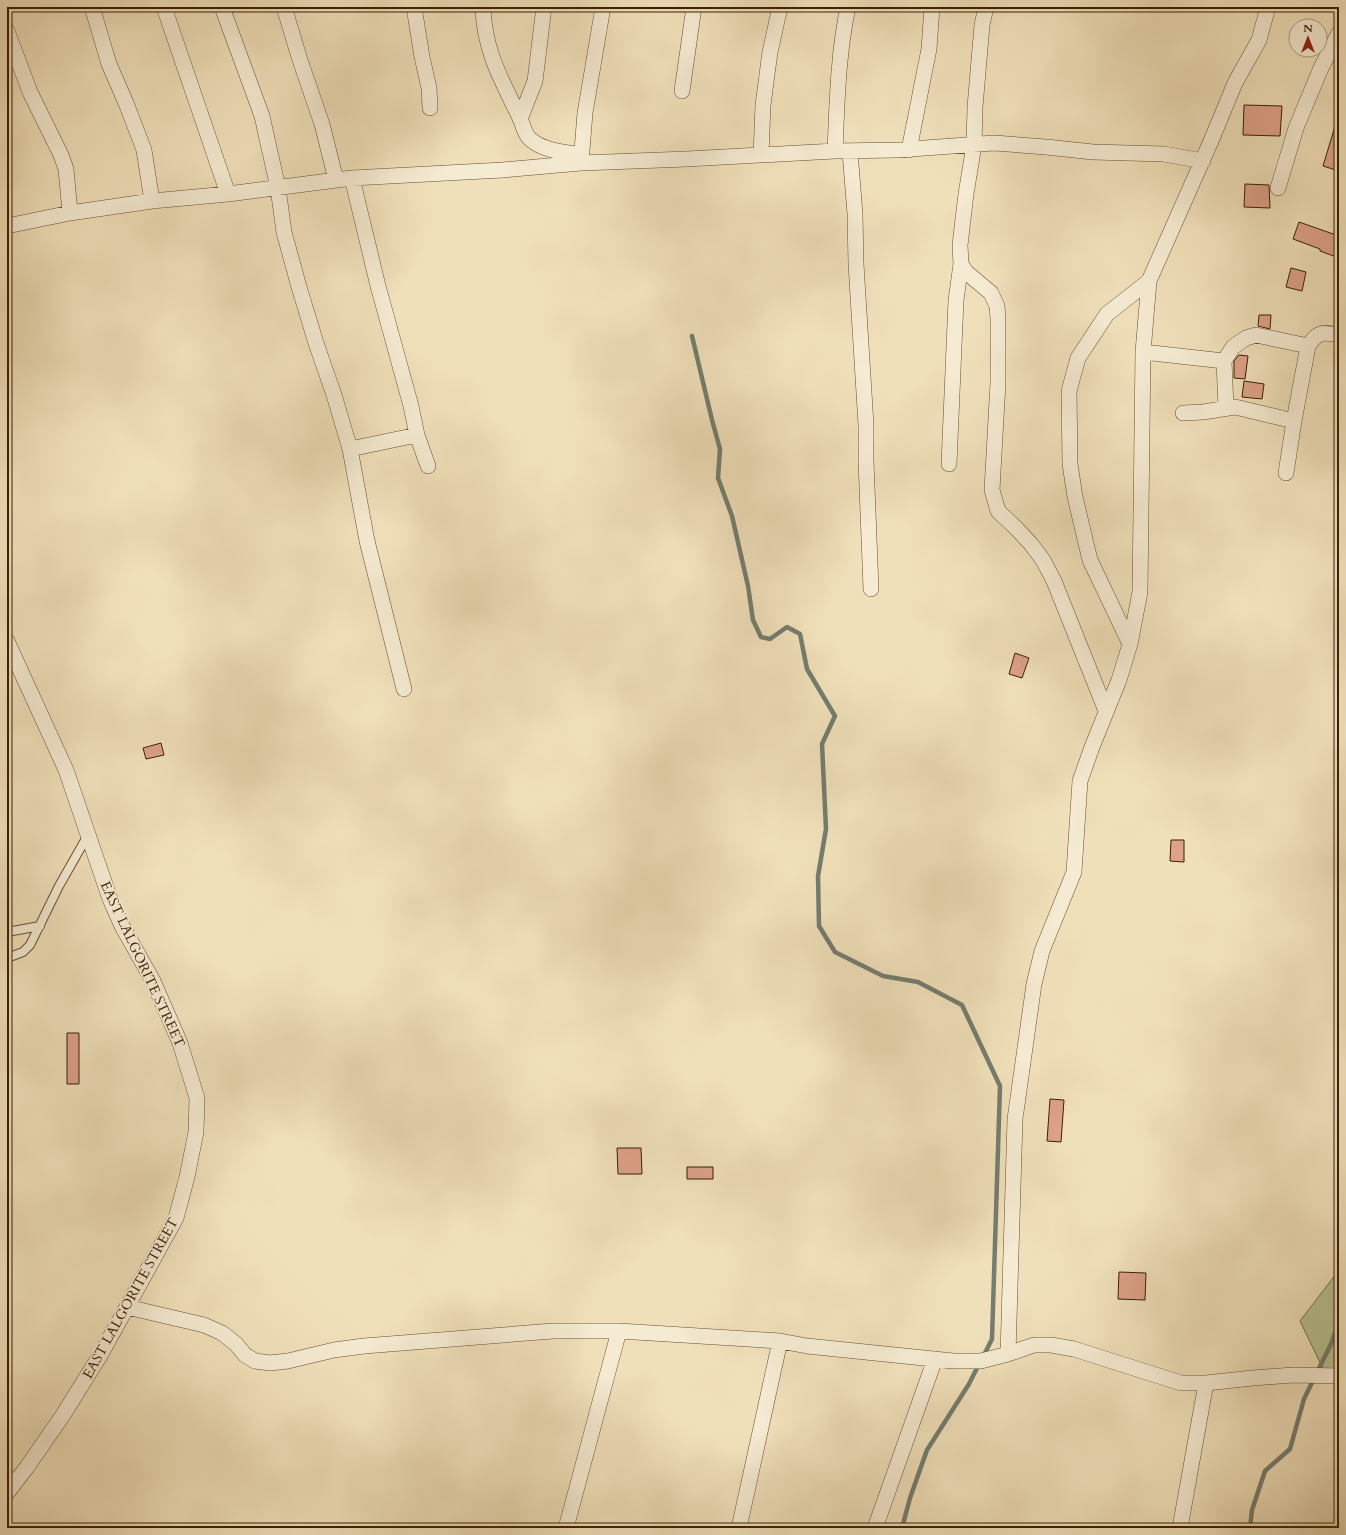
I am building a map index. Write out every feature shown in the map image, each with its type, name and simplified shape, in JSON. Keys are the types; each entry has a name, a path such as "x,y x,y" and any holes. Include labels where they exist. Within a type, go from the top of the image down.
{"street":[{"path":"92,7 109,64 144,150 152,202"},
{"path":"164,7 228,194"},
{"path":"222,7 262,116 278,188 284,232 316,343 334,394 350,449 367,541 404,689"},
{"path":"284,7 304,75 322,124 336,180"},
{"path":"414,7 429,88 430,108"},
{"path":"483,7 483,17 490,52 500,80 520,119 525,134 534,142 581,159"},
{"path":"520,119 535,81 544,7"},
{"path":"581,159 585,113 603,7"},
{"path":"682,91 694,7"},
{"path":"761,155 763,105 770,52 780,7"},
{"path":"835,151 839,68 848,7"},
{"path":"909,150 929,49 932,7"},
{"path":"949,464 956,300 961,264 960,245 974,145 975,107 982,25 986,7"},
{"path":"1008,1354 1015,1119 1034,984 1042,951 1074,872 1080,781 1119,680 1130,644 1140,592 1143,352 1149,281 1203,161 1235,83 1259,40 1268,7"},
{"path":"7,31 30,92 61,155 66,169 70,213"},
{"path":"1278,188 1296,128 1321,68 1339,33"},
{"path":"7,226 70,213 352,178 503,170 581,159 909,150 994,144 1094,152 1164,154 1203,161"},
{"path":"850,152 855,214 856,264 866,425 871,589"},
{"path":"352,178 378,286 411,406 417,435 428,466"},
{"path":"961,264 966,272 991,293 997,306 998,382 991,477 995,502 998,511 1017,528 1043,560 1054,581 1106,711"},
{"path":"1130,644 1090,560 1075,497 1070,464 1068,391 1078,358 1107,314 1149,281"},
{"path":"1286,473 1308,346 1315,336 1320,333 1339,335"},
{"path":"1226,407 1224,361 1233,347 1246,338 1256,335 1308,346"},
{"path":"1143,352 1224,361"},
{"path":"1183,413 1203,412 1235,406 1294,421"},
{"path":"350,449 417,435"},
{"name":"EAST LALGORITE STREET","path":"7,641 66,770 110,899 122,926 153,981 180,1043 197,1098 196,1132 187,1177 176,1218 101,1354 63,1415 7,1493"},
{"path":"127,1307 204,1325 222,1333 236,1344 245,1354 255,1360 270,1363 288,1361 334,1350 364,1346 553,1330 619,1330 780,1341 814,1347 953,1361 981,1361 1034,1345 1052,1345 1074,1349 1181,1383 1206,1383 1273,1376 1339,1376"},
{"path":"566,1528 619,1330"},
{"path":"739,1528 780,1341"},
{"path":"875,1528 935,1359"},
{"path":"1180,1528 1206,1383"}],"lane":[{"path":"7,958 23,952 30,945 59,886 88,835"},
{"path":"7,932 40,926"}],"green space":[{"path":"1339,1270 1339,1376 1326,1375 1300,1321"}],"building":[{"path":"1244,105 1282,106 1280,136 1243,135"},
{"path":"1336,123 1339,124 1339,171 1323,166"},
{"path":"1245,184 1269,185 1270,208 1244,207"},
{"path":"1299,222 1339,236 1339,258 1293,239"},
{"path":"1291,268 1306,272 1302,291 1286,287"},
{"path":"1259,315 1271,315 1270,329 1258,326"},
{"path":"1239,355 1248,356 1245,379 1234,378 1234,361"},
{"path":"1244,381 1264,384 1262,399 1242,397"},
{"path":"1015,653 1029,658 1022,678 1009,674"},
{"path":"161,743 164,755 146,759 143,748"},
{"path":"1171,840 1184,840 1184,862 1170,861"},
{"path":"67,1033 79,1033 79,1084 67,1084"},
{"path":"1050,1099 1064,1100 1061,1142 1047,1141"},
{"path":"617,1148 641,1148 642,1174 618,1174"},
{"path":"687,1167 713,1167 713,1179 687,1179"},
{"path":"1119,1272 1146,1273 1145,1300 1118,1299"}],"waterway":[{"path":"692,336 720,449 718,478 732,516 748,586 753,620 761,637 770,639 787,627 800,634 807,669 835,716 822,744 826,829 818,876 819,926 835,952 883,976 918,982 962,1005 1000,1086 992,1339 983,1357"},
{"path":"1250,1528 1252,1510 1265,1471 1290,1449 1304,1399 1331,1344 1339,1322"},
{"path":"902,1528 910,1498 927,1450 969,1384 979,1364"}]}
